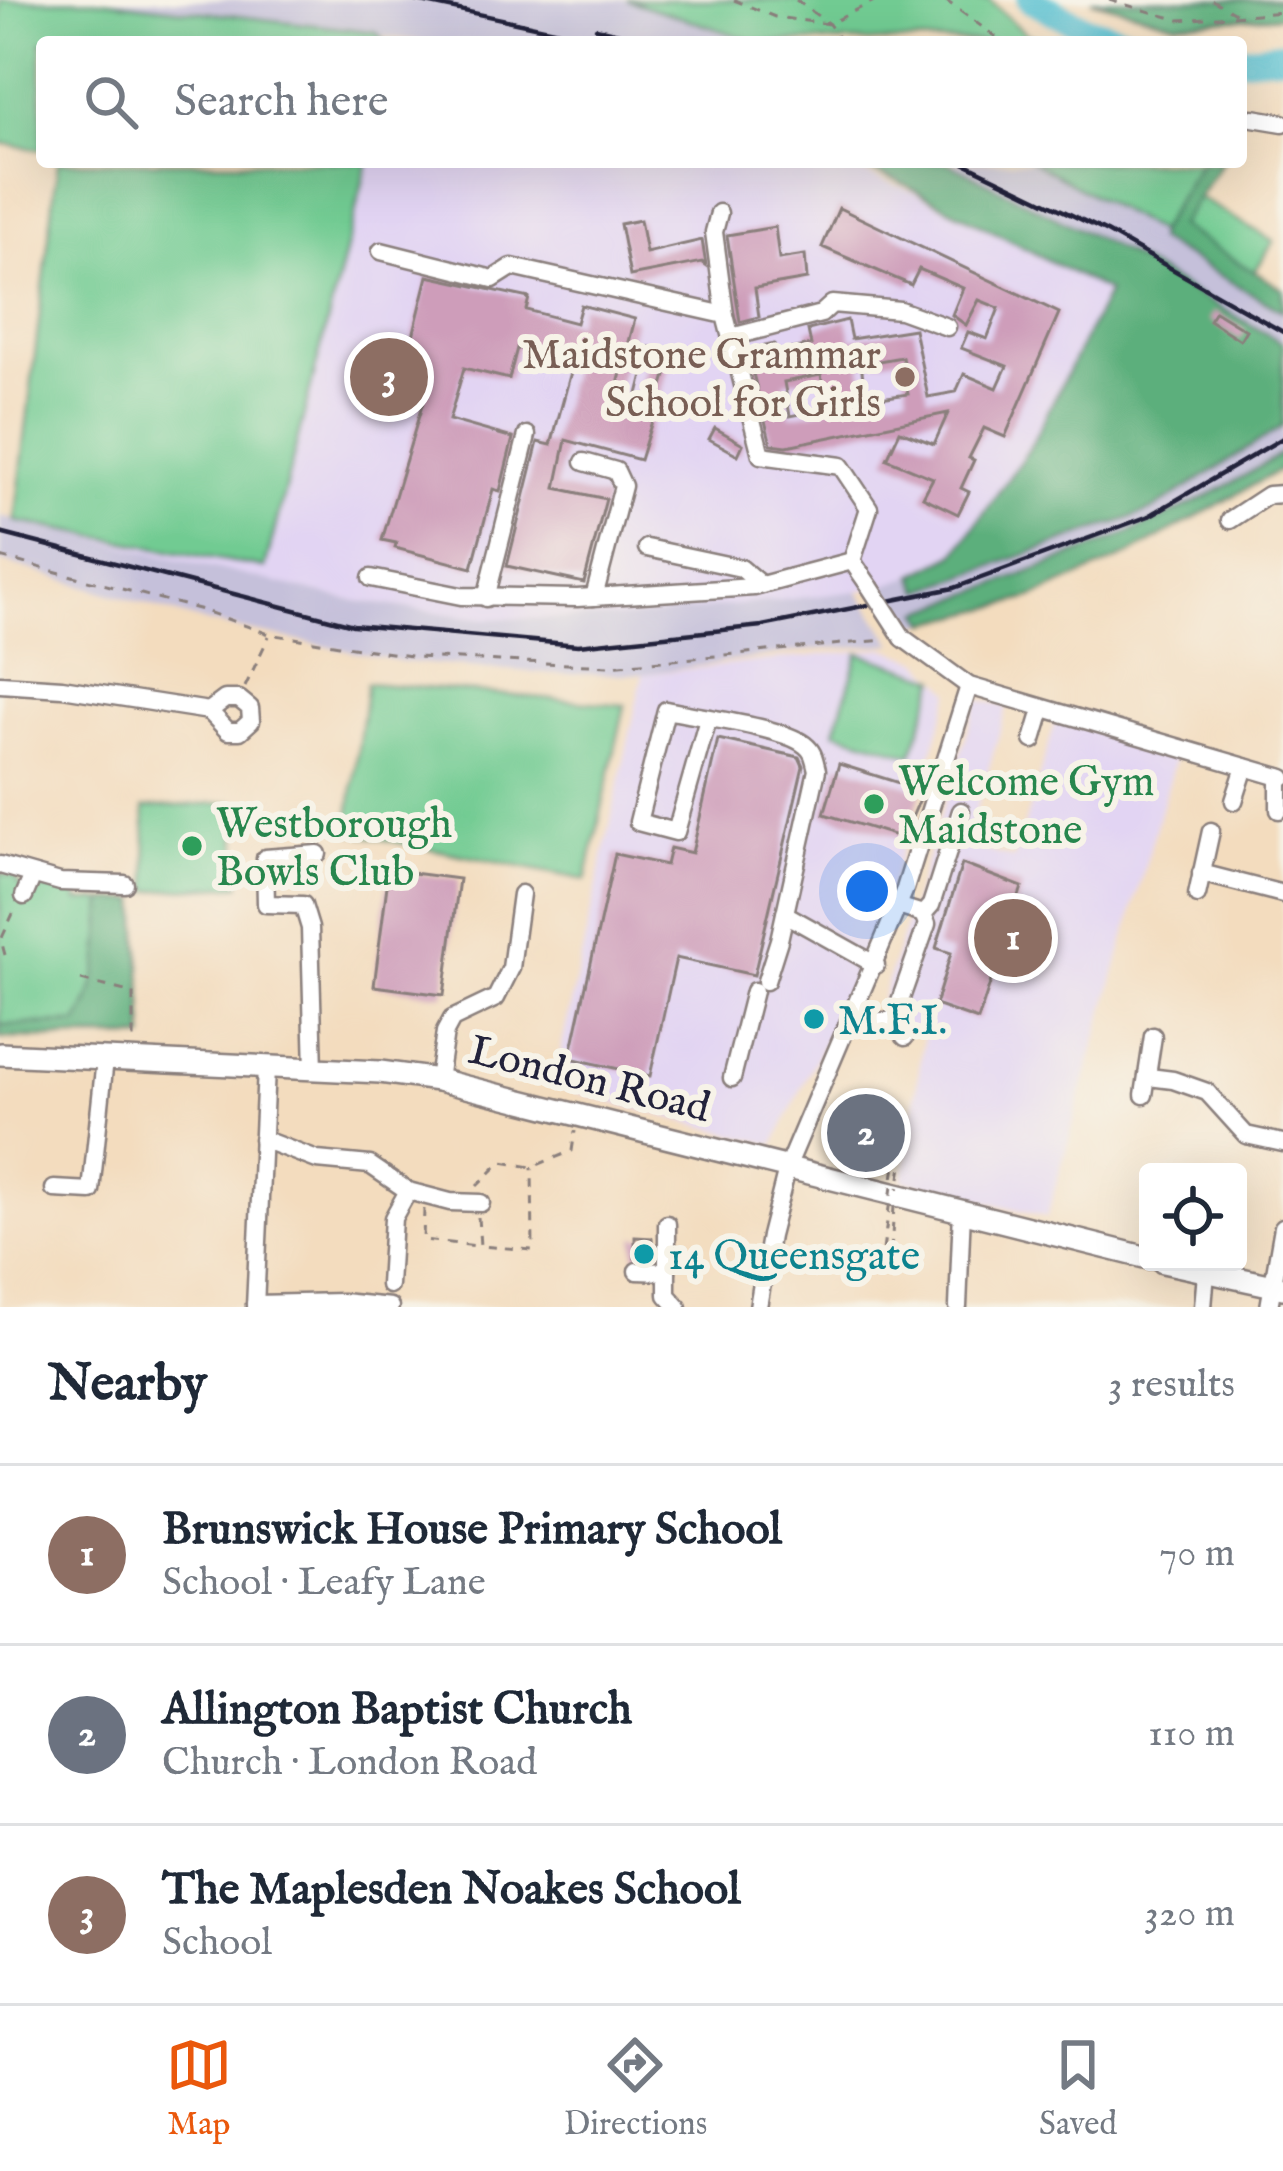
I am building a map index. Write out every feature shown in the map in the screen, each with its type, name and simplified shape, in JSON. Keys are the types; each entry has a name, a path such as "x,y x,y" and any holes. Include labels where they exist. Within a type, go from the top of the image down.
{"main road":[{"name":"London Road","path":"0,1054 438,1080 1139,1256"},
{"path":"1198,1271 1274,1293"}],"street":[{"path":"1253,118 1283,123"},
{"path":"719,213 714,232 725,315 761,455 841,466 869,508 852,561"},
{"path":"381,251 493,279 512,267 725,315"},
{"path":"731,337 821,314 832,304 900,310 947,326"},
{"path":"487,598 527,435"},
{"path":"584,462 616,471 623,486 594,597"},
{"path":"1230,520 1268,495 1283,494"},
{"path":"647,548 742,568 761,585"},
{"path":"371,578 487,598 594,597 761,585 852,561"},
{"path":"852,561 903,638 969,686 1281,778 1279,810"},
{"path":"0,684 62,688 209,711 228,731 240,731 251,721 250,708 239,699 225,699 209,711"},
{"path":"758,1307 788,1165 902,897 969,686"},
{"path":"707,719 676,832 638,822 666,710 781,734 800,741 812,751 817,770 785,914 732,1078"},
{"path":"1033,740 1042,710"},
{"path":"1234,801 1246,767"},
{"path":"923,914 931,904 961,811"},
{"path":"1197,895 1211,831"},
{"path":"314,1070 310,928 303,905 266,911 265,857 318,854"},
{"path":"0,865 52,880 125,884"},
{"path":"1201,873 1283,894"},
{"path":"25,896 33,875"},
{"path":"438,1080 445,1032 452,1018 496,998 511,968 521,895"},
{"path":"893,1021 927,924 923,914 902,897"},
{"path":"785,914 875,965"},
{"path":"851,1021 893,1021"},
{"path":"893,1021 905,1037"},
{"path":"1154,1036 1146,1086 1173,1080 1207,1092 1246,1135 1283,1143"},
{"path":"54,1189 91,1191 105,1059"},
{"path":"266,1068 255,1306 342,1302 390,1307"},
{"path":"262,1139 317,1160 370,1165 416,1193 480,1208"},
{"path":"389,1285 393,1218 416,1193"},
{"path":"958,1307 962,1210"},
{"path":"667,1224 667,1295 677,1307"},
{"path":"1274,1293 1283,1227"},
{"path":"637,1271 667,1272"},
{"path":"1203,1307 1206,1273"}],"path":[{"path":"734,0 775,16 829,24 876,0"},
{"path":"796,0 829,24 837,36"},
{"path":"944,0 995,36"},
{"path":"1109,0 1179,20 1283,12"},
{"path":"1212,0 1243,17"},
{"path":"0,557 202,610 269,634 416,657 609,666 903,638"},
{"path":"239,699 269,634"},
{"path":"4,955 5,927 20,896 25,896"},
{"path":"81,980 133,994 134,1029"},
{"path":"450,1202 487,1180 501,1162 532,1167 572,1150 577,1113"},
{"path":"894,1206 891,1251 883,1250 896,1158 903,1161 898,1189"},
{"path":"416,1193 423,1240 533,1250 532,1167"},
{"path":"480,1208 480,1246"}],"shaded area":[{"path":"92,0 627,0 746,36 381,36"},
{"path":"57,168 849,168 916,193 1108,292 1029,449 954,554 898,583 844,594 628,618 484,619 343,599 15,521"},
{"path":"863,168 1044,168 1283,300 1283,468 1129,555 1032,598 910,627 884,586 1028,535 1108,292 896,180"},
{"path":"0,516 343,599 484,619 628,618 858,591 894,644 811,650 643,674 560,674 404,662 204,622 0,561"},
{"path":"884,648 921,661 951,692 873,941 774,1145 553,1086 643,674"},
{"path":"978,699 1007,707 966,844 1014,859 1056,720 1177,751 1047,1217 903,1180 924,1036 876,1017"}],"green space":[{"path":"0,0 96,0 380,36 36,36 36,149 0,143"},
{"path":"627,0 989,0 1033,36 738,36"},
{"path":"1091,0 1283,0 1283,16 1175,23"},
{"path":"57,168 366,168 265,568 15,521"},
{"path":"863,168 959,168 1108,244 1283,343 1283,426 1151,511 921,591 914,575 955,554 1029,449 1108,292 896,180"},
{"path":"1044,168 1196,168 1158,232"},
{"path":"1196,168 1218,168 1179,226 1283,289 1283,311 1157,240"},
{"path":"1196,196 1274,241 1254,273 1179,226"},
{"path":"1283,452 1283,468 1129,555 1032,598 928,623 921,612 1152,523"},
{"path":"859,653 937,678 912,755 835,731"},
{"path":"367,683 625,705 586,880 347,832"},
{"name":"Westborough Bowls Club","path":"234,802 240,885 149,891 144,808"},
{"path":"0,872 15,877 20,886 77,890 78,901 137,900 145,1038 0,1038"},
{"path":"137,900 145,1038 0,1038 0,1025 77,1023 95,980 103,901"}],"building":[{"path":"839,208 1059,313 1005,437 984,428 969,458 974,460 961,488 969,492 958,514 923,497 933,478 887,459 900,431 934,444 948,413 787,446 771,444 747,350 774,344 775,352 811,345 808,330 847,320 851,339 914,329 928,397 956,392 964,374 997,388 1007,366 961,348 968,332 987,339 999,308 979,300 966,325 952,315 963,288 919,269 911,285 822,247","holes":["902,357 908,394 866,400 861,364","821,375 827,409 790,416 784,382"]},
{"path":"640,220 646,253 702,240 706,265 630,276 620,224"},
{"path":"775,227 779,259 805,255 807,279 755,288 759,317 740,322 727,235"},
{"path":"428,276 529,298 526,310 576,323 581,305 635,319 616,392 637,398 650,347 673,353 640,460 566,440 556,488 606,499 584,583 507,566 538,442 551,445 574,361 547,354 517,348 509,379 464,368 449,420 513,438 500,491 493,489 472,568 395,548 396,543 382,540 424,399 399,392"},
{"path":"1215,311 1246,330 1240,340 1209,320"},
{"path":"715,428 743,444 738,455 709,439"},
{"path":"718,739 799,757 803,766 754,975 676,958 650,1076 570,1058 615,854 666,865 670,848 692,853"},
{"name":"Welcome Gym Maidstone","path":"839,764 918,789 922,794 903,838 824,814"},
{"path":"962,864 1022,887 978,1020 935,1005 951,953 936,948"},
{"path":"389,870 459,879 444,995 374,986"},
{"path":"635,1237 652,1238 654,1259 635,1258"}],"waterway":[{"path":"1030,0 1088,29 1113,36"},
{"path":"1247,57 1283,54"}],"railway":[{"path":"412,0 582,36"},
{"path":"596,28 632,36"},
{"path":"974,168 1107,232 1283,332"},
{"path":"0,533 353,625 578,645 762,626 954,588 1149,516 1283,438"}],"place":[{"name":"The Maplesden Noakes School","path":"389,377"},
{"name":"Maidstone Grammar School for Girls","path":"905,377"},
{"name":"Welcome Gym Maidstone","path":"874,804"},
{"name":"Westborough Bowls Club","path":"192,846"},
{"name":"Brunswick House Primary School","path":"1013,938"},
{"name":"M.F.I.","path":"814,1019"},
{"name":"Allington Baptist Church","path":"866,1133"},
{"name":"14 Queensgate","path":"644,1254"}]}
